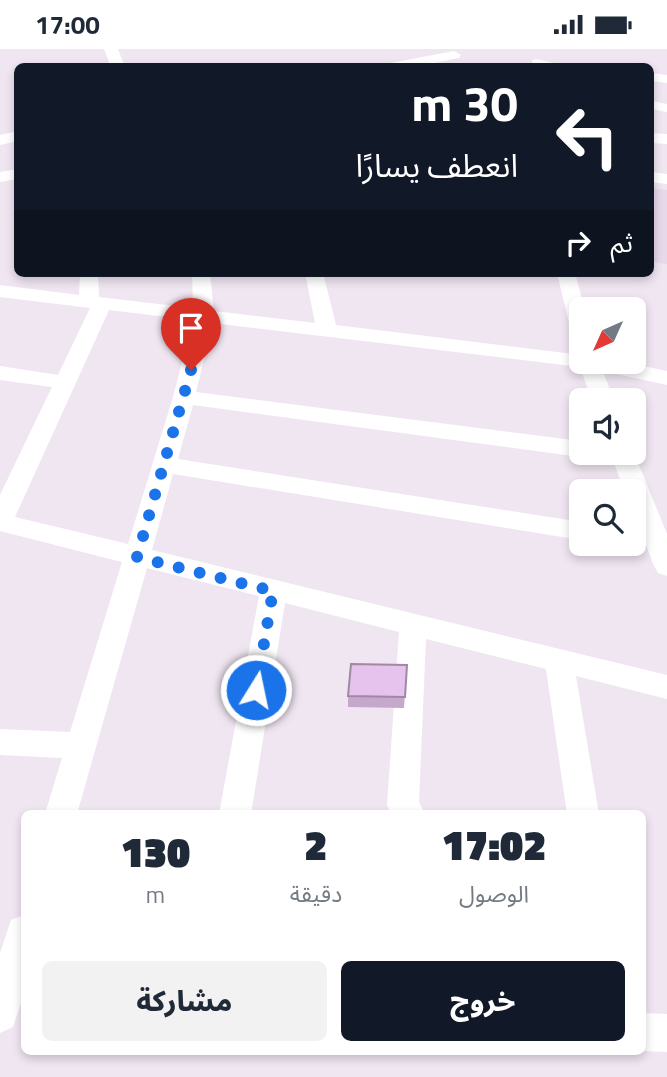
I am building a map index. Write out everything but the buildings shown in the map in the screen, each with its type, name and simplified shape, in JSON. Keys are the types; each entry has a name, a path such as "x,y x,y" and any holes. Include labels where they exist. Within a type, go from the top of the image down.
{"street":[{"path":"417,63 456,57"},
{"path":"90,277 96,302 66,383 0,522 667,687"},
{"path":"62,810 184,397 204,317 201,277"},
{"path":"315,277 327,330"},
{"path":"567,277 572,297"},
{"path":"0,291 569,360"},
{"path":"0,392 9,374 66,383"},
{"path":"646,374 667,378"},
{"path":"184,397 569,447"},
{"path":"164,464 569,529"},
{"path":"623,465 655,537"},
{"path":"236,810 273,591"},
{"path":"406,810 403,805 413,625"},
{"path":"559,661 582,810"},
{"path":"0,742 81,746"},
{"path":"7,1009 21,946"},
{"path":"646,1032 667,1033"}],"shaded area":[{"path":"654,188 667,190 667,264 654,262"}],"route":[{"path":"191,370 137,557 273,591 256,690"}]}
